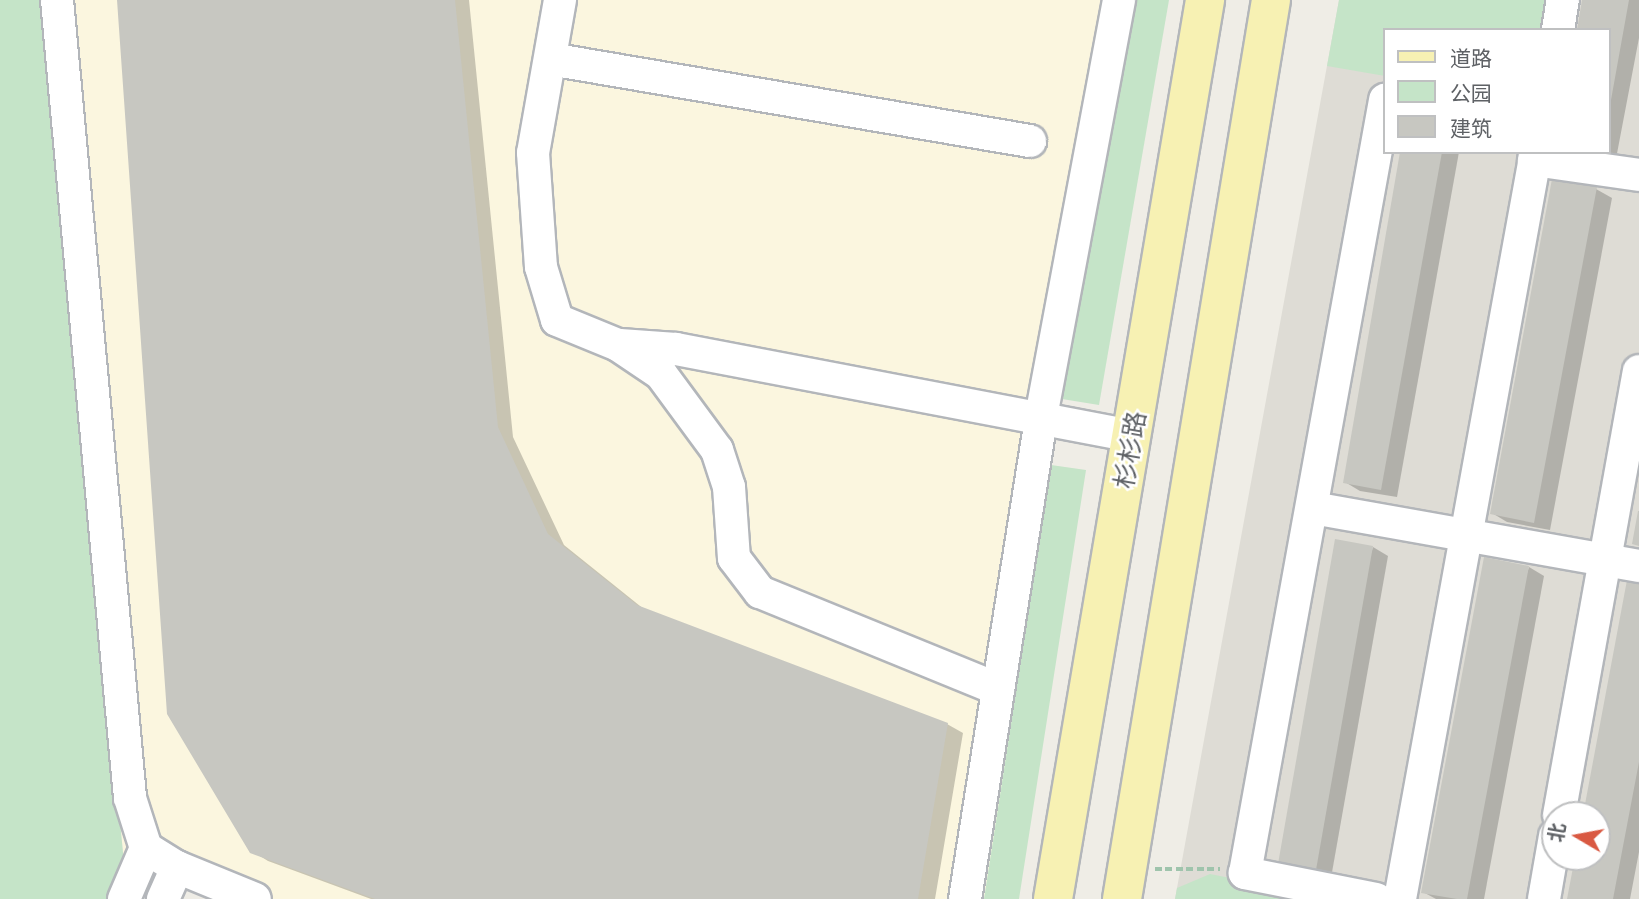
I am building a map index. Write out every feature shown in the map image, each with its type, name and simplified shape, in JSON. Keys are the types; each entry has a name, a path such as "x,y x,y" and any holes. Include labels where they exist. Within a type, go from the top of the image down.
{"main road":[{"name":"杉杉路","path":"1053,899 1205,0"},
{"path":"1124,885 1271,0"}],"lane":[{"path":"57,0 130,798 146,848 177,867 255,899"},
{"path":"560,0 533,153 541,267 557,320 618,345 661,374 717,450 729,487 734,558 760,592 998,689"},
{"path":"965,899 1041,417 1119,0"},
{"path":"1558,28 1563,0"},
{"path":"550,59 1030,141"},
{"path":"1376,899 1245,873 1384,106"},
{"path":"1399,899 1535,156 1639,175"},
{"path":"618,345 676,349 1133,436"},
{"path":"1562,801 1639,371"},
{"path":"1313,508 1639,566"},
{"path":"124,899 146,848"},
{"path":"163,899 177,867"},
{"path":"1544,899 1549,871"}],"path":[{"path":"1124,885 1208,867 1245,873"}],"shaded area":[{"path":"41,0 1132,0 1062,399 984,899 214,899 124,863"},
{"path":"1339,0 1639,0 1639,899 1175,899"}],"green space":[{"path":"0,0 41,0 124,863 109,899 0,899"},
{"path":"1132,0 1169,0 1099,405 1062,399"},
{"path":"1339,0 1545,0 1540,28 1384,28 1384,76 1327,66"},
{"path":"1051,465 1086,470 1019,899 984,899"},
{"path":"1210,874 1336,899 1175,899 1177,888"}],"building":[{"path":"117,0 455,0 498,427 548,534 637,605 948,723 918,899 375,899 250,853 167,714"},
{"path":"1582,0 1629,0 1611,100 1611,28 1577,28"},
{"path":"1400,154 1442,154 1381,490 1343,483"},
{"path":"1552,179 1597,187 1534,523 1490,514"},
{"path":"1639,511 1639,546 1632,544"},
{"path":"1335,539 1373,546 1316,870 1278,864"},
{"path":"1484,557 1529,566 1467,899 1457,899 1421,893"},
{"path":"1627,580 1639,582 1639,762 1613,899 1567,899 1572,871 1611,871 1611,801 1586,801"}]}
